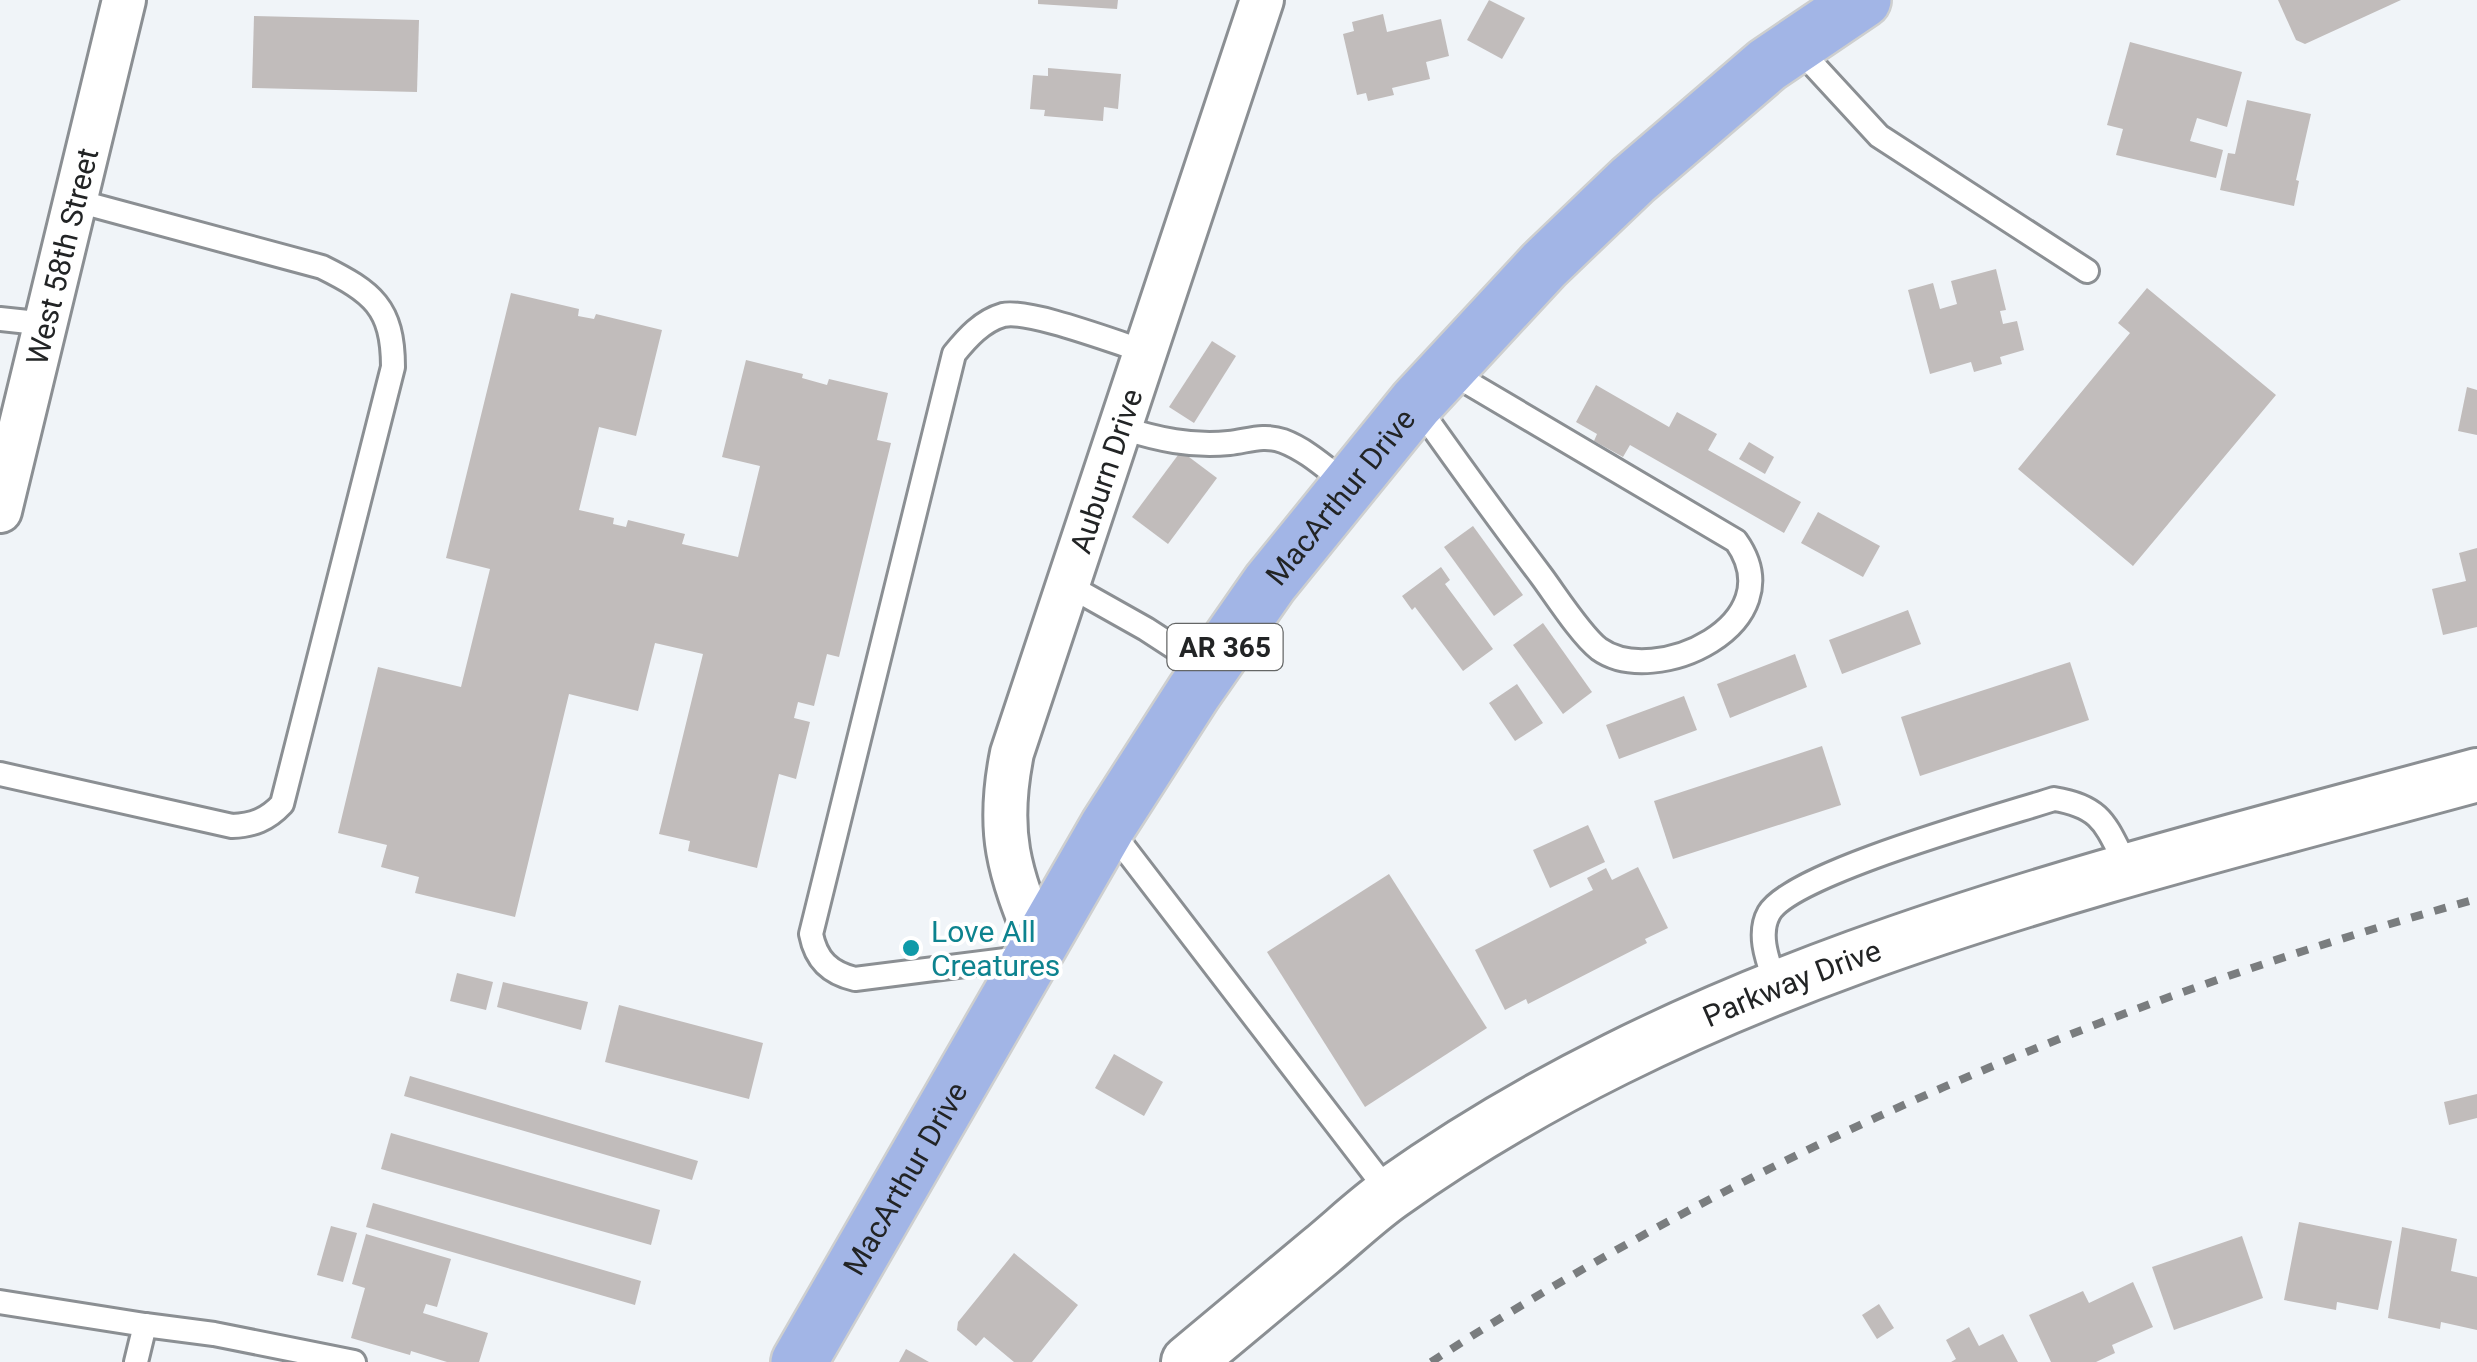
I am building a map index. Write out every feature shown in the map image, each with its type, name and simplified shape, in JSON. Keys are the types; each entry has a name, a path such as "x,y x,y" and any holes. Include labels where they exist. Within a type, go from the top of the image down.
{"main road":[{"name":"MacArthur Drive","path":"799,1362 1108,826 1270,582 1430,386 1544,264 1633,180 1767,66 1863,0"}],"street":[{"name":"West 58th Street","path":"0,511 124,0"},
{"name":"Auburn Drive","path":"1035,951 1004,836 1005,788 1012,753 1262,0"},
{"name":"Parkway Drive","path":"1188,1362 1390,1194 1576,1080 1690,1024 1856,955 1953,922 2477,774"}],"lane":[{"path":"1796,46 1879,136 2087,271"},
{"path":"0,774 232,826 262,822 274,813 282,804 393,367 388,322 378,303 360,285 322,267 77,201"},
{"path":"1035,951 855,980 839,976 825,965 814,951 811,934 954,354 983,324 1004,315 1025,315 1147,352"},
{"path":"0,319 46,324"},
{"path":"1430,386 1736,541 1751,569 1752,585 1740,618 1702,646 1674,656 1648,661 1600,649 1544,580 1430,386"},
{"path":"1122,428 1158,440 1192,443 1232,443 1255,437 1281,440 1347,484"},
{"path":"1066,584 1146,628 1209,670"},
{"path":"1777,988 1763,946 1769,914 1794,890 1832,872 2054,799 2084,804 2102,822 2129,870"},
{"path":"1108,826 1390,1194"},
{"path":"0,1302 214,1334 354,1362"},
{"path":"136,1362 144,1325"}],"building":[{"path":"1038,0 1118,0 1117,9 1038,4"},
{"path":"1489,0 1525,18 1502,59 1467,40"},
{"path":"2278,0 2401,0 2305,44 2296,40"},
{"path":"1383,14 1387,32 1441,19 1449,56 1426,62 1430,79 1392,88 1394,95 1368,101 1366,93 1357,95 1343,34 1354,31 1352,22"},
{"path":"254,16 419,20 417,92 252,88"},
{"path":"2130,42 2242,72 2227,127 2197,118 2190,141 2223,150 2216,178 2116,155 2123,129 2107,125"},
{"path":"1048,68 1121,74 1118,109 1104,107 1103,121 1044,116 1045,110 1030,109 1033,75 1048,76"},
{"path":"2247,100 2311,114 2294,206 2220,190 2228,153 2235,154"},
{"path":"1996,269 2006,310 2000,311 2003,324 2017,321 2024,350 2000,357 2002,364 1974,372 1971,362 1930,374 1908,290 1933,283 1940,309 1957,304 1951,281"},
{"path":"2147,288 2276,395 2133,566 2018,469 2130,333 2118,323"},
{"path":"511,293 579,309 578,316 594,319 596,314 662,330 636,436 599,427 579,510 614,518 613,524 626,527 628,520 685,534 682,544 738,557 760,466 722,457 746,360 803,374 802,378 827,385 829,379 888,393 877,440 891,443 839,657 827,654 814,706 798,702 794,718 810,722 796,779 779,774 757,868 688,851 690,841 659,834 703,654 655,643 638,711 569,694 515,917 415,893 419,877 381,867 387,845 338,833 378,667 461,687 490,569 446,558"},
{"path":"1212,341 1236,356 1194,423 1169,407"},
{"path":"1596,385 1669,427 1677,412 1717,434 1708,450 1801,502 1784,533 1630,445 1623,457 1594,441 1597,434 1576,422"},
{"path":"2467,387 2477,390 2477,435 2458,431"},
{"path":"1749,442 1774,457 1765,474 1739,459"},
{"path":"1181,451 1217,478 1168,544 1132,517"},
{"path":"1818,512 1880,546 1863,577 1801,543"},
{"path":"1473,526 1523,595 1494,616 1444,547"},
{"path":"2477,548 2477,627 2443,635 2432,589 2466,581 2459,553"},
{"path":"1441,567 1450,580 1445,584 1493,649 1463,671 1415,607 1412,610 1402,596"},
{"path":"1908,610 1921,644 1842,674 1829,640"},
{"path":"1543,623 1592,692 1563,714 1513,645"},
{"path":"1795,654 1807,687 1730,718 1717,684"},
{"path":"2070,662 2089,720 1920,776 1901,717"},
{"path":"1517,684 1543,723 1515,741 1489,703"},
{"path":"1684,696 1697,730 1619,759 1606,725"},
{"path":"1822,746 1841,805 1673,859 1654,801"},
{"path":"1588,825 1605,862 1550,888 1533,850"},
{"path":"1638,867 1668,928 1645,939 1647,943 1528,1004 1526,999 1505,1010 1475,950 1593,890 1587,878 1606,868 1612,880"},
{"path":"1389,874 1487,1028 1365,1107 1267,952"},
{"path":"457,973 493,982 486,1010 450,1001"},
{"path":"503,982 588,1002 581,1030 497,1007"},
{"path":"619,1005 763,1043 749,1099 605,1062"},
{"path":"1114,1054 1163,1082 1144,1116 1095,1088"},
{"path":"410,1076 698,1161 692,1180 404,1096"},
{"path":"2477,1094 2477,1118 2449,1125 2444,1102"},
{"path":"391,1133 660,1210 651,1245 381,1169"},
{"path":"373,1203 641,1281 635,1305 366,1227"},
{"path":"2299,1222 2392,1241 2378,1310 2337,1302 2336,1310 2284,1300"},
{"path":"331,1226 357,1233 343,1282 317,1275"},
{"path":"2402,1227 2457,1239 2451,1271 2477,1277 2477,1330 2441,1322 2440,1329 2388,1318"},
{"path":"366,1234 451,1259 437,1307 426,1304 423,1313 488,1333 479,1362 447,1362 351,1338 365,1288 352,1284"},
{"path":"2242,1236 2263,1298 2174,1330 2152,1267"},
{"path":"1014,1253 1078,1305 1032,1362 1014,1362 984,1337 976,1346 957,1330 958,1322"},
{"path":"2133,1282 2153,1327 2112,1345 2115,1353 2096,1362 2051,1362 2029,1315 2083,1291 2089,1303"},
{"path":"1879,1304 1894,1328 1877,1339 1862,1315"},
{"path":"1969,1327 1979,1346 2003,1334 2018,1362 1951,1362 1956,1359 1946,1340"},
{"path":"906,1349 929,1362 899,1362"}],"railway":[{"path":"1431,1362 1554,1286 1679,1216 1936,1090 2203,985 2477,899"}],"place":[{"name":"Love All Creatures","path":"911,948"}]}
